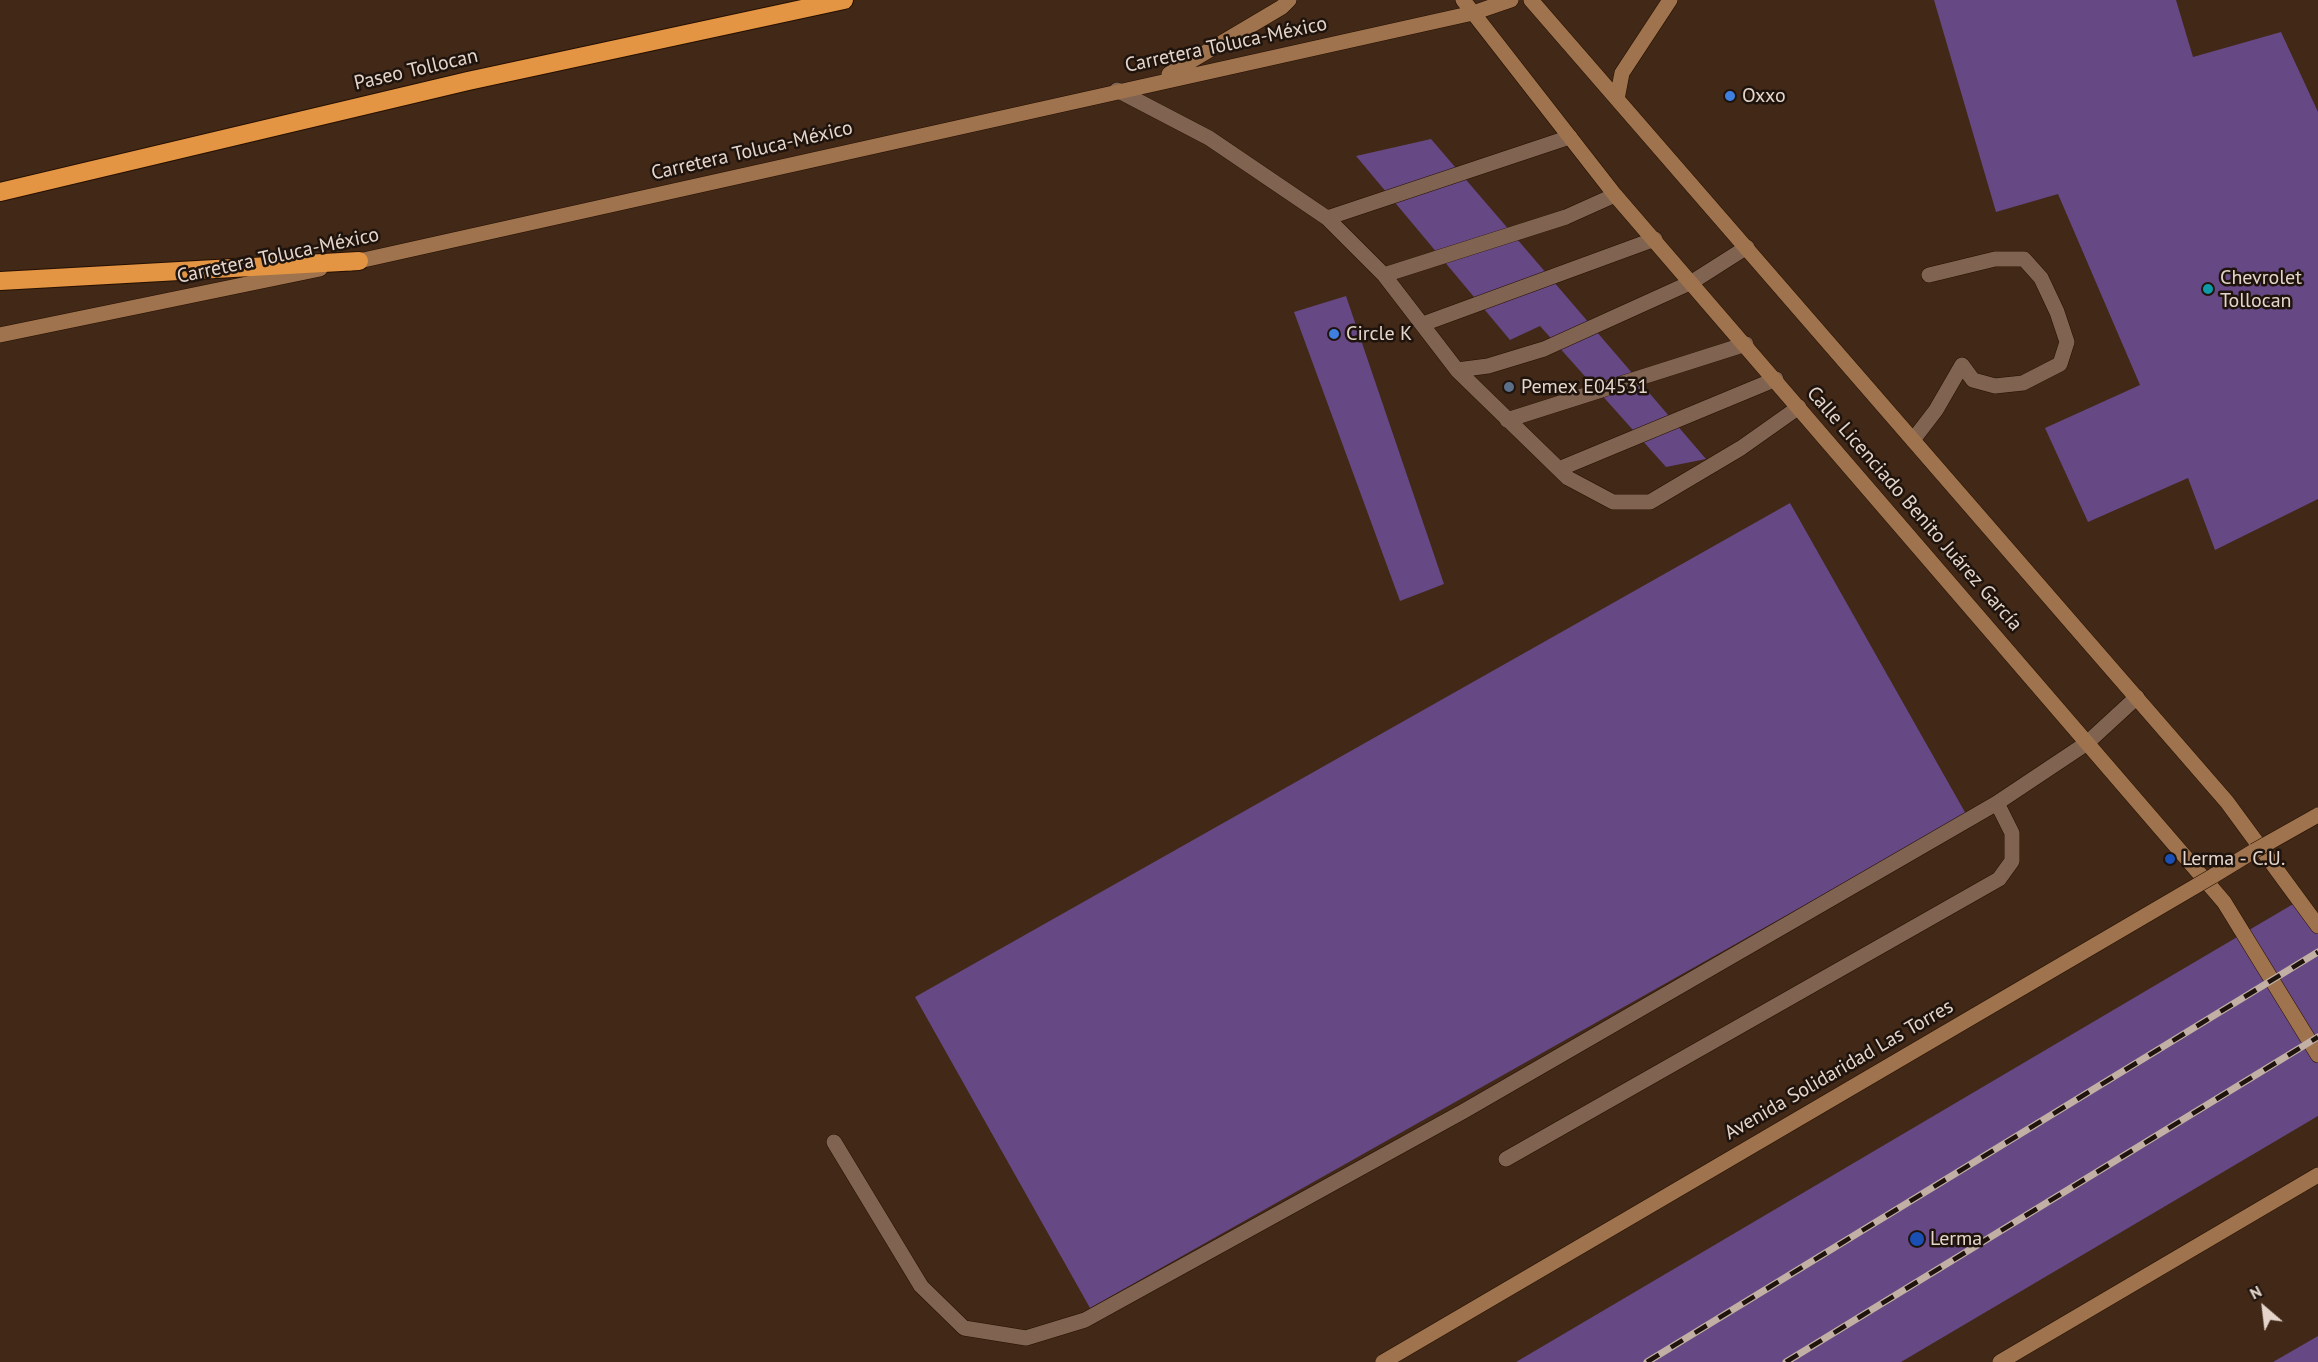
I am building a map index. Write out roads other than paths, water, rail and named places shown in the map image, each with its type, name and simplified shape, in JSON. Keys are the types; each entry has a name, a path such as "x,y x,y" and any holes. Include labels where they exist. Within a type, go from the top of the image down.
{"highway":[{"name":"Paseo Tollocan","path":"0,192 468,81 844,0"},
{"path":"0,281 359,261"}],"main road":[{"path":"1156,81 1282,7 1289,0"},
{"name":"Calle Licenciado Benito Juárez García","path":"1463,0 1615,195 1746,344 2224,902 2318,1055"},
{"name":"Carretera Toluca-México","path":"0,335 359,261 1156,81 1473,13 1511,0"},
{"path":"1531,0 2228,802 2318,926"},
{"path":"1617,99 1622,74 1670,0"},
{"name":"Avenida Solidaridad Las Torres","path":"1383,1362 2318,815"},
{"path":"2000,1362 2318,1175"}],"lane":[{"path":"1117,90 1209,138 1327,218 1384,275 1457,370 1507,420 1568,478 1613,502 1650,502 1741,448 1799,407"},
{"path":"1327,218 1570,137"},
{"path":"1384,275 1566,217 1615,195"},
{"path":"1423,324 1654,239"},
{"path":"1457,370 1488,366 1544,349 1692,282 1747,247"},
{"path":"1913,440 1936,410 1962,365 1973,381 1995,386 2024,383 2060,364 2067,342 2057,312 2041,278 2024,259 1995,259 1929,274"},
{"path":"1507,420 1746,344"},
{"path":"1559,470 1776,379"},
{"path":"834,1142 921,1286 964,1328 1026,1338 1085,1320 1464,1111 1997,802 2087,742 2137,698"},
{"path":"1506,1159 1999,879 2012,861 2012,833 1997,802"}],"railway":[{"path":"1647,1362 2318,952"},
{"path":"1786,1362 2318,1037"}],"place":[{"name":"Oxxo","path":"1730,96"},
{"name":"Chevrolet Tollocan","path":"2208,289"},
{"name":"Circle K","path":"1334,334"},
{"name":"Pemex E04531","path":"1509,387"},
{"name":"Lerma - C.U.","path":"2170,859"},
{"name":"Lerma","path":"1917,1239"}]}
